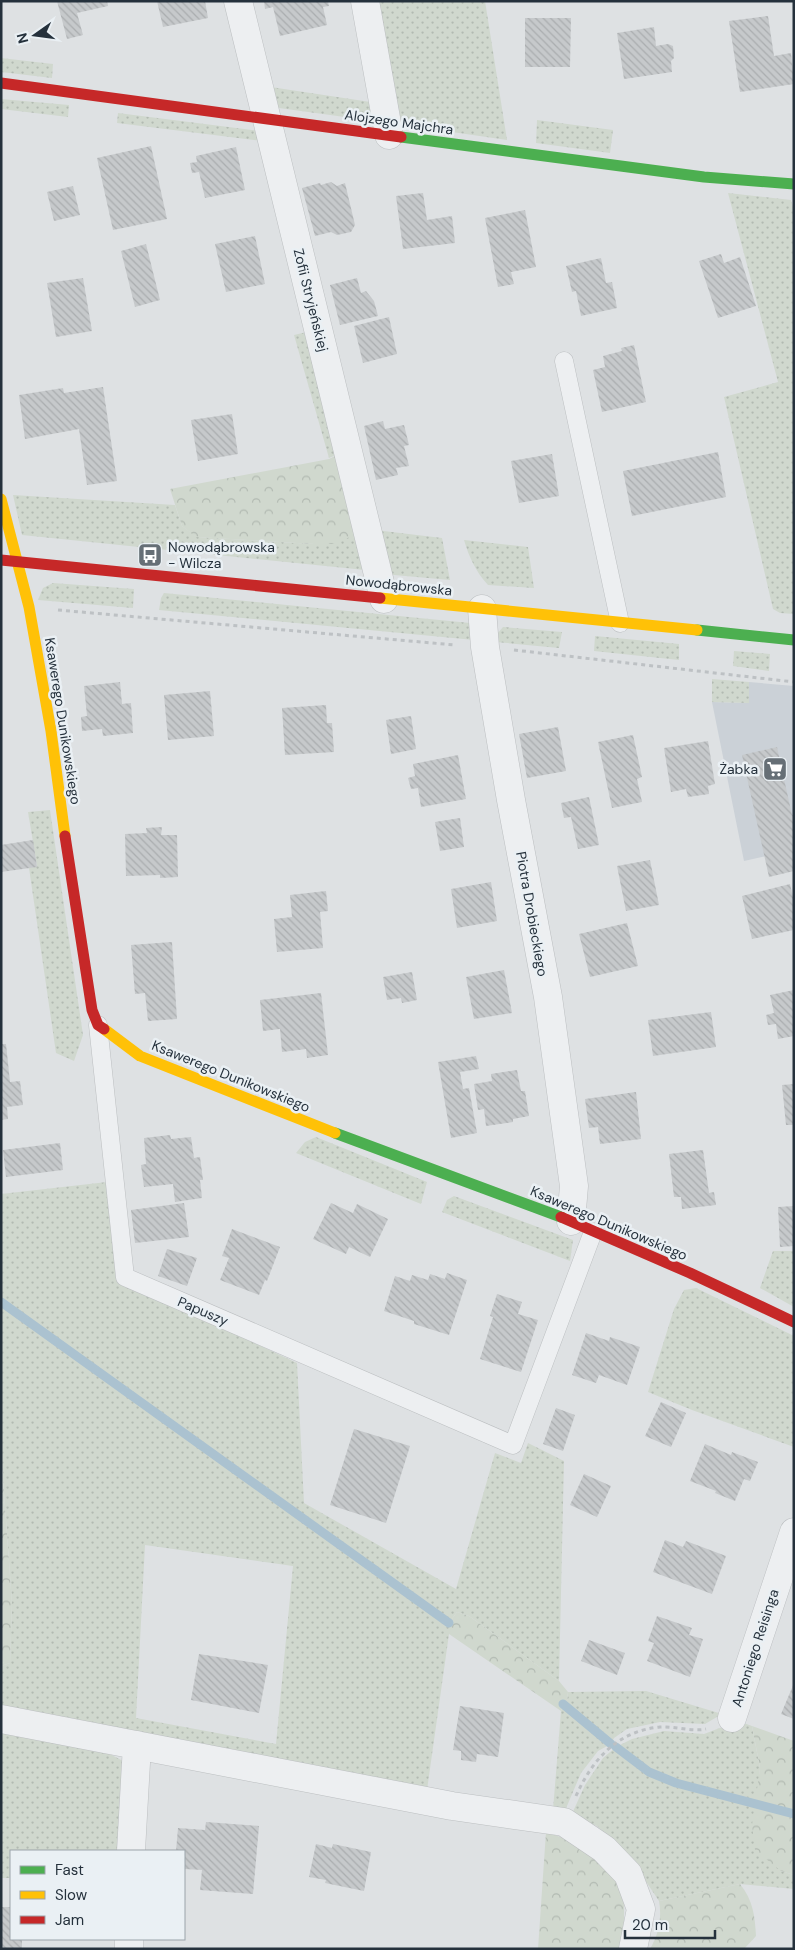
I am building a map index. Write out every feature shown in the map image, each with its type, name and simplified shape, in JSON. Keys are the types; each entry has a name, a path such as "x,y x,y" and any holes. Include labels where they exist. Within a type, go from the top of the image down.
{"street":[{"name":"Zofii Stryjeńskiej","path":"238,1 384,599"},
{"path":"365,1 388,136"},
{"name":"Alojzego Majchra","path":"1,83 704,177 794,184"},
{"name":"Ksawerego Dunikowskiego","path":"1,498 29,607 51,731 66,846 91,1000 98,1026 140,1056 279,1112 582,1226 690,1273 794,1322"},
{"name":"Nowodąbrowska","path":"1,560 794,640"},
{"name":"Piotra Drobieckiego","path":"482,609 485,647 511,800 548,997 574,1186 582,1226"},
{"name":"Antoniego Reisinga","path":"732,1718 794,1532"},
{"path":"1,1719 452,1806 564,1822 604,1849 628,1874 641,1909 633,1949"},
{"path":"131,1850 137,1745"}],"lane":[{"path":"564,361 620,623"},
{"name":"Papuszy","path":"98,1026 126,1277 513,1445 582,1226"}],"path":[{"path":"29,607 485,647 794,682"},
{"name":"Antoniego Reisinga","path":"564,1822 585,1776 600,1755 629,1735 660,1727 704,1730 732,1718"}],"shaded area":[{"path":"749,682 794,686 794,850 744,861 712,702 749,703"}],"green space":[{"path":"375,1 485,1 507,140 397,124"},
{"path":"1,58 53,64 52,78 1,72"},
{"path":"264,86 377,103 374,121 279,108"},
{"path":"1,99 69,105 68,117 1,109"},
{"path":"118,113 259,131 262,141 117,123"},
{"path":"537,120 613,130 610,153 536,143"},
{"path":"728,193 791,200 794,211 794,614 780,613 773,609 724,397 778,382"},
{"path":"311,331 341,453 329,458 294,335"},
{"path":"341,453 361,526 354,535 335,544 196,537 182,526 170,489 329,459"},
{"path":"13,495 175,505 182,526 197,537 314,544 361,526 365,570 22,535"},
{"path":"375,530 442,538 450,580 383,574"},
{"path":"464,540 528,547 534,588 488,585 473,564"},
{"path":"53,583 134,589 133,608 38,600 43,588"},
{"path":"164,593 470,623 474,640 159,610"},
{"path":"503,627 562,632 559,648 496,642 497,634"},
{"path":"595,636 679,644 679,660 594,651"},
{"path":"734,651 770,654 769,671 733,666"},
{"path":"712,679 749,682 749,703 712,702"},
{"path":"50,810 83,1035 74,1061 56,1053 29,868 37,866 28,812"},
{"path":"316,1137 427,1182 421,1204 296,1153 305,1142"},
{"path":"107,1182 135,1287 297,1363 304,1503 456,1589 495,1453 521,1463 528,1443 564,1461 559,1681 469,1616 457,1612 449,1623 427,1790 132,1734 1,1705 1,1666 10,1663 12,1603 1,1452 1,1194","holes":["145,1545 293,1566 276,1744 136,1718"]},
{"path":"454,1196 573,1240 570,1261 442,1212 447,1200"},
{"path":"773,1251 794,1251 794,1307 760,1288"},
{"path":"696,1288 794,1336 794,1447 648,1392 674,1309 684,1290"},
{"path":"1,1452 12,1603 10,1663 1,1666"},
{"path":"457,1612 469,1616 559,1681 568,1692 567,1701 563,1704 561,1711 449,1634 449,1623"},
{"path":"646,1691 722,1714 705,1724 660,1722 627,1729 614,1738 611,1744 598,1751 581,1773 564,1813 553,1810 561,1711 563,1704 567,1701 568,1692"},
{"path":"738,1721 752,1726 760,1768 758,1788 781,1871 794,1875 794,1889 740,1884 659,1901 629,1856 597,1826 571,1816 585,1785 603,1758 616,1747 632,1739 664,1731 704,1734"},
{"path":"752,1726 794,1741 794,1875 781,1871 755,1850 752,1825 760,1768"},
{"path":"1,1732 106,1752 123,1761 118,1850 10,1850 10,1878 1,1878"},
{"path":"546,1832 575,1842 599,1856 624,1891 624,1936 619,1949 538,1949"},
{"path":"740,1884 751,1902 756,1929 756,1936 745,1948 650,1949 659,1925 659,1901"}],"building":[{"path":"57,1 107,1 108,6 77,13 83,35 67,39"},
{"path":"157,1 205,1 208,18 163,27"},
{"path":"264,1 328,1 329,6 323,7 327,25 280,36 273,7 265,9"},
{"path":"768,16 774,56 791,53 794,84 740,92 729,21"},
{"path":"525,18 571,18 570,67 525,67"},
{"path":"654,27 656,46 668,44 673,46 672,72 624,79 617,33"},
{"path":"151,146 167,219 113,230 97,158"},
{"path":"236,147 245,190 205,198 199,172 192,173 190,163 197,162 196,156"},
{"path":"331,182 337,186 345,183 355,225 351,232 337,235 331,232 315,236 302,188"},
{"path":"73,186 80,215 54,221 47,192"},
{"path":"423,193 427,220 452,216 455,243 403,249 396,196"},
{"path":"525,210 536,267 511,272 514,284 498,287 485,218"},
{"path":"255,236 265,284 226,292 215,244"},
{"path":"146,244 160,300 135,307 121,251"},
{"path":"721,254 724,263 740,257 756,306 718,318 699,261"},
{"path":"601,258 606,283 612,282 617,308 581,316 576,291 572,292 566,266"},
{"path":"83,278 92,331 56,337 47,283"},
{"path":"357,278 361,293 366,291 374,301 378,316 340,325 330,285"},
{"path":"389,317 397,354 363,363 354,326"},
{"path":"634,345 646,402 602,412 593,370 605,367 603,356 622,351 621,348"},
{"path":"103,387 117,481 87,485 79,429 25,439 19,395 63,388 64,393"},
{"path":"232,414 238,454 198,461 191,420"},
{"path":"383,421 385,429 404,425 409,445 404,446 409,466 396,468 398,475 376,480 364,426"},
{"path":"718,452 726,497 632,516 623,471"},
{"path":"552,454 559,496 519,503 511,461"},
{"path":"120,682 122,704 131,703 133,733 103,736 102,729 82,731 81,717 87,716 84,686"},
{"path":"210,691 214,736 168,740 164,695"},
{"path":"326,705 327,723 332,723 334,752 285,755 282,708"},
{"path":"411,716 416,749 391,754 386,720"},
{"path":"558,727 566,771 527,778 519,734"},
{"path":"633,735 642,777 637,779 642,802 612,808 598,742"},
{"path":"708,741 715,784 708,786 709,794 688,797 686,789 671,792 664,748"},
{"path":"777,747 792,815 794,814 794,871 769,877 742,755"},
{"path":"458,755 466,799 421,807 418,788 411,789 408,778 415,776 413,764"},
{"path":"589,797 599,845 578,849 571,817 564,818 561,803"},
{"path":"460,818 464,847 440,851 435,822"},
{"path":"162,827 161,835 177,835 178,877 160,878 160,875 126,876 125,834 147,833 146,828"},
{"path":"33,840 37,867 1,872 1,845"},
{"path":"650,860 659,905 626,911 617,866"},
{"path":"491,882 497,921 457,928 451,889"},
{"path":"790,884 794,902 794,930 752,939 742,896"},
{"path":"326,891 328,911 320,912 323,948 277,952 274,919 292,917 290,895"},
{"path":"627,923 638,966 590,977 579,934"},
{"path":"172,942 177,1019 148,1021 145,993 135,994 131,945"},
{"path":"504,970 512,1013 474,1019 466,977"},
{"path":"412,972 417,1000 402,1003 401,998 387,1000 383,977"},
{"path":"794,990 794,1036 778,1039 776,1024 768,1025 766,1015 774,1013 770,995"},
{"path":"321,993 328,1055 307,1058 306,1049 282,1052 280,1029 263,1031 260,1000"},
{"path":"711,1012 716,1047 653,1056 648,1020"},
{"path":"1,1044 6,1044 10,1082 20,1081 23,1105 7,1107 8,1119 1,1120"},
{"path":"476,1056 479,1069 460,1072 463,1089 469,1088 477,1133 451,1138 438,1062"},
{"path":"517,1070 521,1091 525,1091 529,1116 513,1119 513,1122 486,1126 484,1109 478,1110 474,1084 492,1081 491,1074"},
{"path":"794,1084 794,1125 786,1125 782,1085"},
{"path":"636,1092 641,1139 600,1144 598,1127 589,1128 585,1099"},
{"path":"170,1135 171,1139 191,1137 194,1158 200,1157 203,1180 200,1180 202,1198 175,1202 173,1184 144,1187 141,1165 146,1164 144,1138"},
{"path":"60,1143 63,1170 6,1177 3,1150"},
{"path":"703,1150 709,1193 714,1192 716,1205 682,1209 681,1197 674,1197 669,1154"},
{"path":"184,1203 189,1237 135,1243 131,1210"},
{"path":"331,1203 353,1213 357,1204 388,1219 370,1257 349,1247 346,1254 313,1239"},
{"path":"794,1206 794,1246 780,1247 778,1207"},
{"path":"232,1229 280,1247 267,1281 265,1280 259,1295 220,1280 229,1258 222,1256"},
{"path":"167,1249 197,1258 187,1286 158,1276"},
{"path":"447,1273 467,1280 449,1335 414,1324 414,1321 384,1311 395,1276 410,1281 412,1275 428,1280 430,1274 445,1279"},
{"path":"497,1294 522,1302 518,1314 538,1320 521,1372 480,1359 493,1317 490,1316"},
{"path":"586,1333 609,1341 610,1337 640,1347 627,1385 599,1375 596,1383 572,1375"},
{"path":"661,1402 686,1413 671,1447 645,1436"},
{"path":"556,1408 575,1415 563,1451 543,1444"},
{"path":"354,1429 410,1446 386,1523 330,1505"},
{"path":"705,1444 731,1455 732,1452 758,1462 750,1481 744,1479 735,1501 690,1481"},
{"path":"584,1474 611,1486 597,1517 570,1505"},
{"path":"665,1540 683,1547 686,1541 726,1556 712,1594 653,1572"},
{"path":"657,1616 692,1628 689,1635 703,1639 690,1677 647,1661 654,1643 648,1641"},
{"path":"589,1640 625,1653 617,1675 581,1661"},
{"path":"199,1654 268,1665 259,1713 191,1700"},
{"path":"794,1683 794,1719 781,1714"},
{"path":"460,1706 504,1713 498,1757 477,1754 476,1762 461,1760 461,1751 453,1750"},
{"path":"206,1822 259,1826 253,1894 200,1890 202,1870 185,1869 185,1850 176,1850 178,1828 205,1830"},
{"path":"316,1844 332,1848 333,1844 371,1852 364,1891 325,1883 326,1880 309,1877"},
{"path":"1,1907 10,1907 10,1940 22,1940 22,1949 1,1949"}],"waterway":[{"path":"1,1302 449,1623"},
{"path":"563,1704 611,1744"},
{"path":"616,1747 649,1772 676,1783 794,1814"}],"traffic: fast":[{"path":"401,137 704,177 794,184"},
{"path":"697,630 794,640"},
{"path":"335,1133 561,1217"}],"traffic: slow":[{"path":"1,499 29,607 51,731 65,836"},
{"path":"380,598 697,630"},
{"path":"104,1029 140,1056 335,1133"}],"traffic: jam":[{"path":"1,83 401,137"},
{"path":"1,560 380,598"},
{"path":"65,836 92,1010 98,1025 104,1029"},
{"path":"561,1217 690,1273 794,1322"}],"place":[{"name":"Nowodąbrowska - Wilcza","path":"150,555"},
{"name":"Żabka","path":"775,769"}]}
